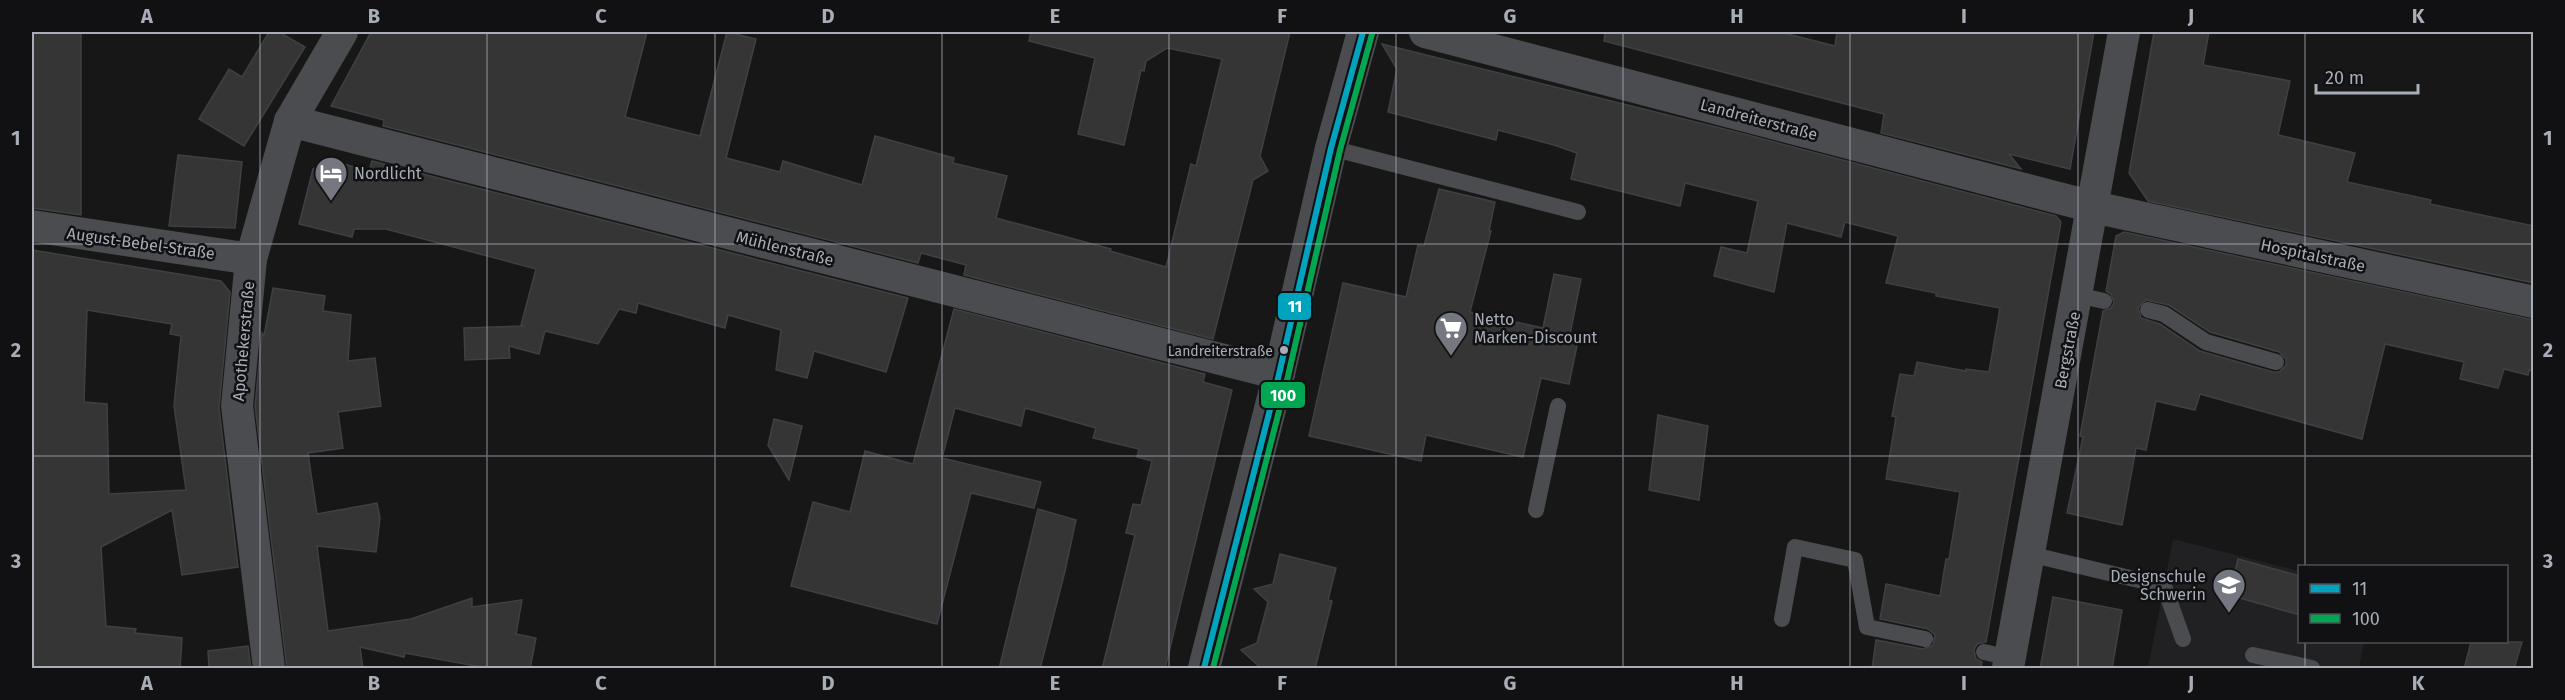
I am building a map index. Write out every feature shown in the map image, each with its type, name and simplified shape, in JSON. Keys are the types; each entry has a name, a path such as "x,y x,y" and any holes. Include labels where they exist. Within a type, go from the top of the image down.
{"street":[{"name":"Apothekerstraße","path":"269,669 237,406 251,259 290,122 342,32"},
{"path":"1204,669 1279,374 1331,148 1363,32"},
{"name":"Landreiterstraße","path":"1425,32 2093,207"},
{"name":"Bergstraße","path":"2001,660 2091,298 2093,207 2124,32"},
{"name":"Mühlenstraße","path":"290,122 1279,374"},
{"name":"Hospitalstraße","path":"2093,207 2534,302"},
{"name":"August-Bebel-Straße","path":"32,226 251,259"}],"lane":[{"path":"1331,148 1578,213"},
{"path":"2148,310 2164,314 2206,342 2276,362"},
{"path":"1536,510 1558,406"},
{"path":"1782,619 1795,547 1855,560 1867,627 1926,639"},
{"path":"2029,554 2164,586 2183,639"},
{"path":"2253,655 2313,669"}],"shaded area":[{"name":"Designschule Schwerin","path":"2173,539 2298,571 2298,643 2364,643 2359,668 2148,668"}],"building":[{"path":"32,32 81,32 81,215 32,208"},
{"path":"269,32 279,32 305,47 244,146 199,119 229,69 242,77"},
{"path":"371,32 647,32 625,117 700,136 727,32 756,39 726,158 780,172 783,161 862,185 875,136 954,158 953,163 1007,176 996,218 1111,249 1110,251 1166,267 1191,164 1196,166 1222,59 1167,48 1146,61 1144,71 1141,70 1124,145 1078,134 1095,58 1029,41 1031,32 1290,32 1260,156 1268,171 1253,180 1213,339 964,275 966,265 921,253 918,263 383,126 384,120 331,106"},
{"path":"1605,32 1780,32 1835,46 1837,32 2094,32 2070,169 2009,154 2021,169 1881,133 1884,114 1604,41"},
{"path":"2154,32 2209,32 2203,65 2290,81 2278,135 2355,153 2347,182 2431,200 2430,204 2534,226 2534,283 2148,201 2129,173"},
{"path":"1382,44 1744,134 2056,216 2061,222 1986,642 1977,644 1974,650 1976,659 1982,662 1981,669 1872,669 1876,640 1923,649 1933,645 1935,635 1928,629 1880,619 1886,584 1940,596 1946,559 1949,559 1960,492 1886,479 1896,417 1892,416 1900,374 1914,376 1917,362 1966,371 1966,369 1989,372 2000,308 1936,296 1936,293 1886,283 1898,236 1845,222 1841,237 1787,223 1774,292 1714,276 1721,247 1747,253 1758,201 1685,183 1680,206 1571,179 1577,153 1554,145 1498,130 1496,140 1388,112 1397,69"},
{"path":"178,155 242,162 235,228 169,226"},
{"path":"329,160 369,171 372,161 908,298 886,372 814,351 807,378 776,370 781,330 728,315 725,328 638,303 636,313 619,309 598,344 545,331 539,354 509,346 510,358 465,360 464,328 525,326 521,325 536,269 386,229 354,229 352,237 299,224 313,169"},
{"name":"Netto Marken-Discount","path":"1439,189 1495,202 1489,231 1491,231 1470,312 1543,328 1554,274 1581,279 1570,334 1579,336 1569,384 1541,378 1523,457 1426,435 1421,461 1309,436 1343,283 1406,297 1418,245 1424,246"},
{"path":"2124,232 2534,320 2534,371 2529,370 2528,375 2504,369 2498,388 2460,379 2464,362 2385,344 2362,439 2200,394 2195,410 2156,401 2146,450 2136,448 2122,525 2067,513 2083,437 2080,436 2103,311 2111,308 2114,303 2111,294 2106,291 2116,236","holes":["2146,300 2169,305 2210,332 2279,352 2286,359 2286,365 2279,372 2273,372 2200,351 2160,324 2141,318 2138,308"]},
{"path":"32,250 221,281 230,292 219,408 238,567 182,575 172,510 101,547 106,626 136,629 135,633 182,638 180,669 32,669","holes":["87,310 172,324 170,334 181,336 174,406 186,490 109,494 107,404 84,402"]},
{"path":"273,288 325,296 323,311 351,315 348,361 375,358 381,406 338,412 343,448 308,453 317,514 377,503 380,518 376,552 317,546 328,631 411,619 472,598 472,607 522,600 516,634 536,638 530,669 492,669 405,653 404,657 360,647 363,669 287,669 255,406 262,333 264,336"},
{"path":"954,309 1205,374 1203,382 1232,390 1165,669 1102,669 1135,535 1126,533 1133,504 1141,505 1152,461 1137,457 1139,449 1093,438 1096,428 1025,408 1021,426 955,408 942,458 1041,482 1034,508 971,493 937,624 791,586 813,502 850,512 865,451 913,464"},
{"path":"1658,415 1708,426 1699,500 1649,490"},
{"path":"774,419 802,426 789,480 768,445"},
{"path":"1038,509 1076,520 1065,571 1040,669 999,669"},
{"path":"1280,554 1336,568 1328,600 1332,601 1315,669 1262,669 1241,650 1257,643 1268,602 1254,589 1273,584"},
{"path":"2238,559 2298,575 2298,614 2229,595"},
{"path":"2053,597 2122,610 2112,669 2040,669"},
{"path":"2522,642 2514,669 2464,669 2471,643"},
{"path":"248,646 251,669 209,669 208,651"}],"transit line":[{"name":"11","path":"1204,668 1279,374 1331,148 1363,32"},
{"name":"100","path":"1213,668 1288,376 1340,150 1372,34"}],"place":[{"name":"Nordlicht","path":"331,202"},
{"name":"Landreiterstraße","path":"1284,350"},
{"name":"Netto Marken-Discount","path":"1451,357"},
{"name":"Designschule Schwerin","path":"2229,614"}]}
